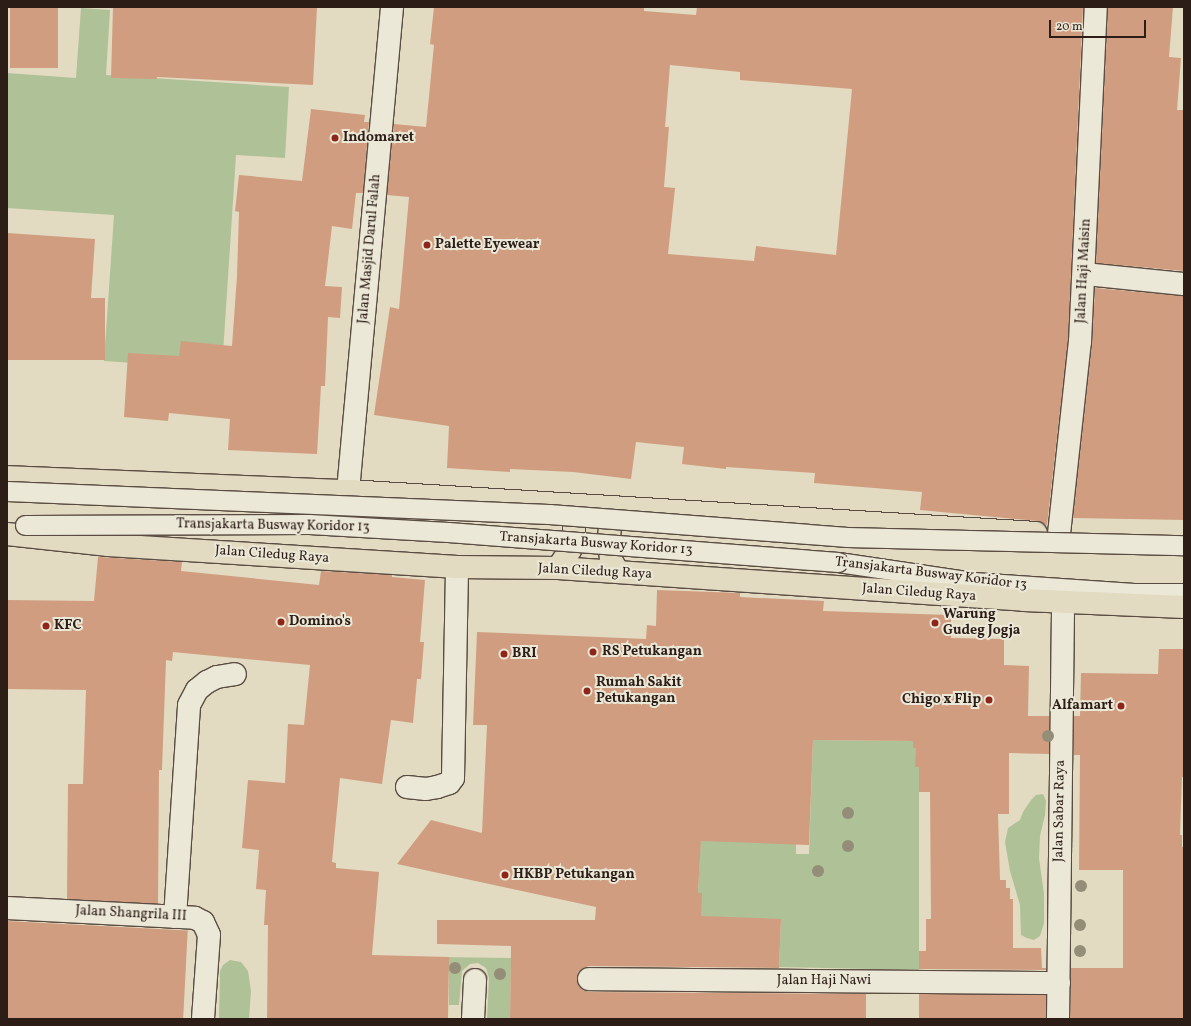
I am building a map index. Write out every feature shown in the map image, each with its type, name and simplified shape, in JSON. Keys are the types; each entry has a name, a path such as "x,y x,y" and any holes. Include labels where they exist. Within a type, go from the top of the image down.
{"main road":[{"path":"7,476 348,491 1059,534 1184,538"},
{"path":"558,568 570,550 574,537 574,514 568,505"},
{"path":"618,572 611,560 609,538 614,513 620,508"},
{"name":"Jalan Ciledug Raya","path":"13,528 108,545 457,567 558,568 1063,602 1184,607"}],"street":[{"name":"Jalan Masjid Darul Falah","path":"348,491 392,7"},
{"name":"Jalan Haji Maisin","path":"1059,534 1080,342 1096,7"},
{"path":"1084,274 1184,284"},
{"path":"407,787 426,789 438,787 449,783 453,778 457,567"},
{"name":"Jalan Sabar Raya","path":"1058,1019 1063,602"},
{"path":"175,917 189,706 197,690 207,682 217,677 235,674"},
{"name":"Jalan Shangrila III","path":"7,908 195,918 203,922 209,935 203,1019"},
{"name":"Jalan Haji Nawi","path":"589,979 1059,983"},
{"path":"473,1019 475,980"}],"lane":[{"name":"Transjakarta Busway Koridor 13","path":"7,491 549,514 847,537 1184,545"},
{"name":"Transjakarta Busway Koridor 13","path":"13,528 309,524 448,532 838,562 973,582 1134,593 1184,593"}],"green space":[{"path":"81,8 110,10 106,75 289,87 285,158 236,155 222,369 104,361 114,215 7,208 7,73 76,78"},
{"path":"813,740 913,741 913,748 919,748 919,970 779,967 781,920 733,959 689,904 698,893 701,835 796,844 796,854 809,854"},
{"path":"1043,794 1046,801 1045,815 1040,836 1039,858 1044,894 1044,923 1040,936 1034,940 1021,935 1020,905 1010,871 1005,842 1008,828 1020,820 1023,812 1036,795"},
{"path":"441,957 511,958 510,1019 487,1019 489,978 486,968 478,963 470,964 462,971 459,1005 449,1005 449,972 441,972"},
{"path":"230,960 241,962 248,971 251,991 249,1019 219,1019 220,971 223,965"}],"building":[{"path":"10,7 58,7 58,68 10,68"},
{"path":"113,7 317,7 313,85 157,77 157,79 111,78"},
{"path":"434,7 644,7 644,11 696,15 697,7 1083,7 1068,341 1047,525 1037,521 920,510 922,492 814,483 815,473 726,467 726,469 682,464 684,447 636,442 631,479 573,472 510,469 510,472 447,468 449,426 374,415 390,307 399,309 409,197 387,195 394,124 426,127 434,45 430,44","holes":["670,65 740,72 740,80 852,89 836,255 756,246 754,261 668,254 675,188 664,187 669,127 665,127"]},
{"path":"1108,7 1173,7 1169,57 1181,58 1177,110 1184,110 1184,271 1096,263"},
{"path":"311,109 365,115 364,122 369,122 363,193 356,193 352,229 332,226 325,286 342,287 340,318 328,317 325,386 321,386 317,454 228,450 230,419 169,413 168,421 124,417 128,353 179,356 181,341 232,346 237,276 239,212 235,211 239,175 302,181"},
{"path":"7,233 95,239 91,298 105,298 105,360 7,360"},
{"path":"1095,288 1184,296 1184,520 1073,518 1092,343"},
{"path":"98,557 182,562 181,571 319,585 321,571 392,575 392,577 425,580 420,642 424,642 421,679 417,679 413,723 391,720 382,784 340,778 332,862 336,863 336,868 379,872 372,955 449,957 448,1019 267,1019 268,925 264,925 266,890 256,889 259,850 242,848 248,780 285,783 288,724 304,725 310,665 173,652 172,661 166,660 162,770 159,770 158,904 67,899 68,784 83,784 86,690 7,689 7,600 94,601"},
{"path":"657,590 740,593 740,597 824,601 823,611 951,615 951,638 1004,639 1004,665 1029,666 1028,716 1049,716 1049,754 1009,753 1009,814 998,814 1000,880 1006,880 1006,888 1010,888 1010,899 1013,899 1013,948 1041,948 1042,968 1046,968 1046,970 919,969 919,951 926,951 926,919 931,919 930,792 919,792 919,767 915,767 916,748 913,748 913,741 813,740 809,845 701,841 698,893 702,893 701,916 781,919 779,968 589,966 578,972 578,985 582,990 589,992 866,994 866,1019 510,1019 511,946 437,944 437,920 595,920 596,907 397,864 431,820 482,833 487,725 473,725 477,632 646,639 647,625 656,626"},
{"path":"1159,649 1184,649 1184,777 1182,777 1180,835 1182,835 1182,847 1184,847 1184,1019 1070,1019 1071,968 1123,968 1123,870 1079,870 1080,755 1074,755 1074,716 1080,716 1081,673 1158,674"},
{"path":"7,921 188,930 183,1019 7,1019"},
{"path":"919,994 1046,994 1046,1019 919,1019"}],"place":[{"name":"Indomaret","path":"335,138"},
{"name":"Palette Eyewear","path":"427,245"},
{"name":"Domino's","path":"281,622"},
{"name":"Warung Gudeg Jogja","path":"935,623"},
{"name":"KFC","path":"46,626"},
{"name":"RS Petukangan","path":"593,652"},
{"name":"BRI","path":"504,654"},
{"name":"Rumah Sakit Petukangan","path":"587,691"},
{"name":"Chigo x Flip","path":"989,700"},
{"name":"Alfamart","path":"1121,706"},
{"name":"HKBP Petukangan","path":"505,875"}]}
